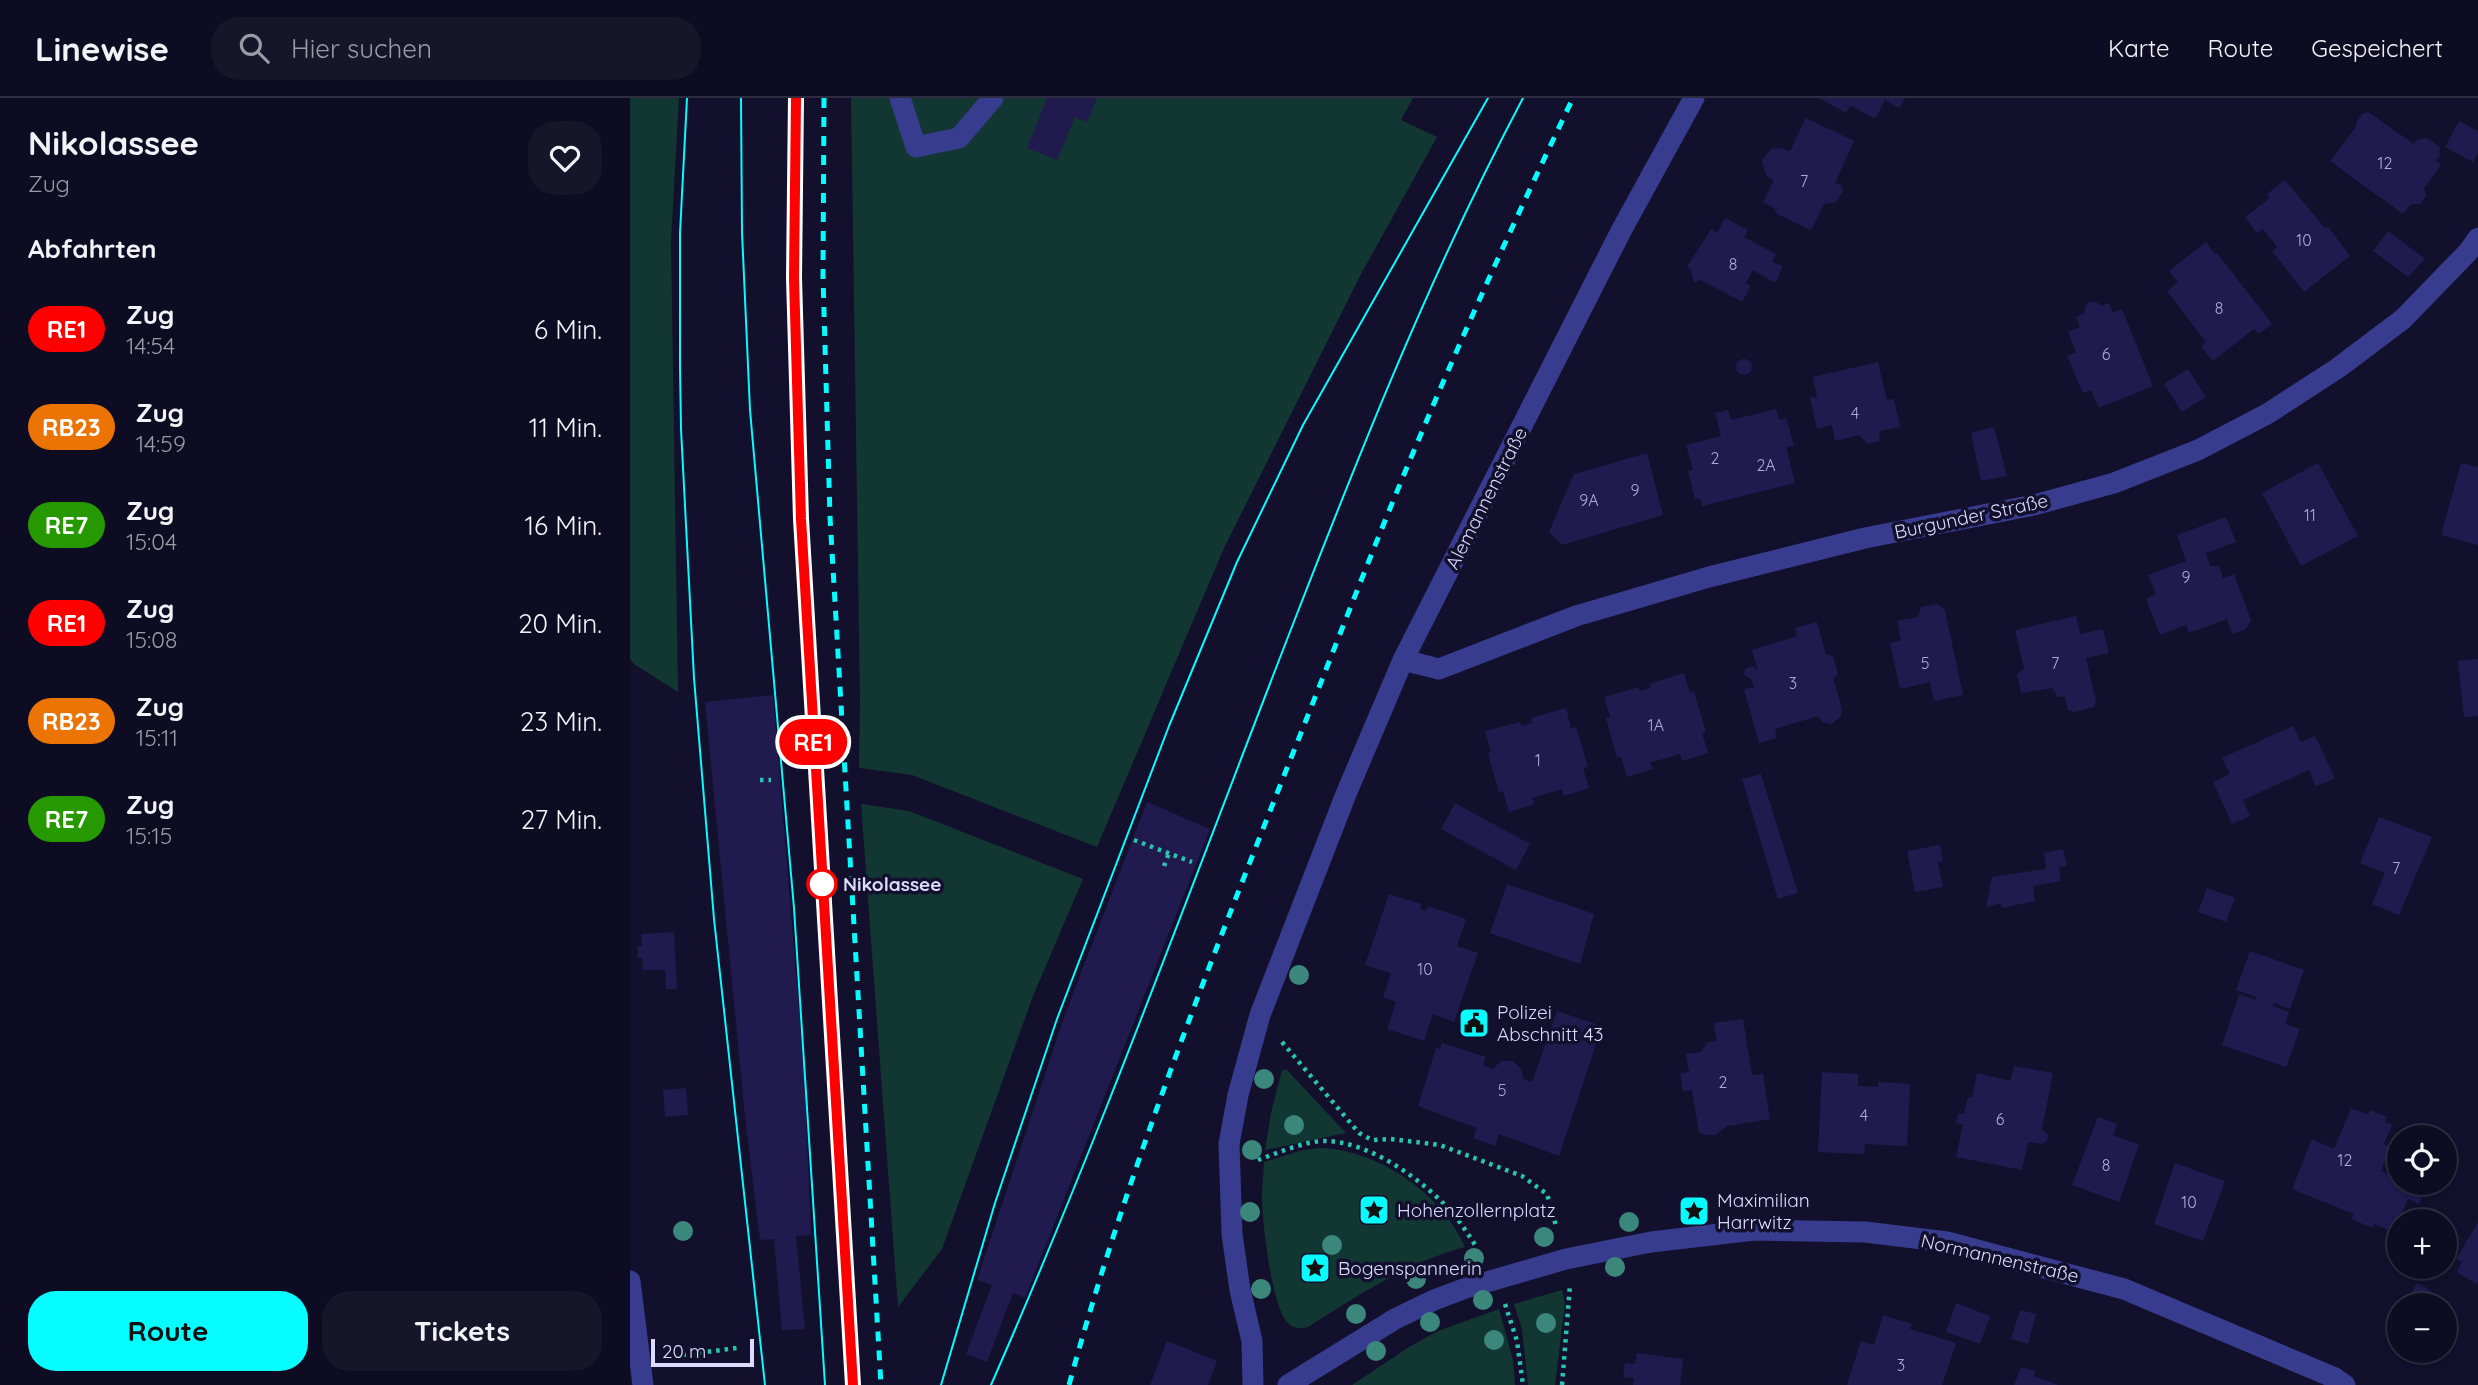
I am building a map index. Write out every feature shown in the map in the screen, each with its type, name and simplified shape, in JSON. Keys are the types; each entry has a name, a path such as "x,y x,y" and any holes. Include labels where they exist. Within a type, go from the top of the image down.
{"street":[{"path":"900,98 916,146 959,138 993,98"},
{"name":"Alemannenstraße","path":"1253,1385 1252,1341 1240,1290 1232,1234 1229,1144 1238,1095 1260,1015 1346,794 1403,660 1622,231 1694,98"},
{"name":"Burgunder Straße","path":"1403,660 1439,668 1576,616 1709,577 1865,538 2034,505 2114,483 2197,450 2267,414 2338,368 2403,318 2468,252 2478,238"},
{"name":"Normannenstraße","path":"1287,1385 1395,1320 1434,1300 1466,1288 1578,1257 1651,1242 1754,1230 1865,1232 1959,1245 2124,1289 2345,1385"},
{"path":"630,1281 643,1385"}],"path":[{"path":"760,780 771,780"},
{"path":"1134,840 1192,862"},
{"path":"1164,866 1169,853"},
{"path":"1282,1041 1359,1133 1372,1140 1391,1139 1440,1145 1522,1176 1547,1194 1556,1226"},
{"path":"1371,1151 1372,1140"},
{"path":"1258,1160 1324,1141 1350,1144 1371,1151 1424,1185 1455,1216 1477,1248"},
{"path":"1562,1385 1570,1284"},
{"path":"1504,1302 1517,1341 1523,1385"},
{"path":"674,1356 737,1348"}],"green space":[{"path":"630,98 679,98 671,241 678,692 630,659"},
{"path":"851,98 1413,98 1401,120 1437,137 1360,276 1224,548 1097,847 912,775 859,768"},
{"path":"861,804 909,811 1083,879 1033,996 942,1249 898,1307"},
{"path":"1282,1070 1287,1070 1346,1133 1265,1150"},
{"path":"1320,1148 1364,1157 1406,1178 1441,1209 1465,1247 1403,1271 1308,1327 1297,1328 1288,1323 1282,1314 1272,1282 1262,1207 1264,1162 1303,1150"},
{"path":"1562,1290 1565,1304 1555,1385 1528,1385 1522,1329 1514,1304"},
{"path":"1499,1309 1513,1360 1515,1385 1352,1385 1438,1331"}],"building":[{"path":"1047,98 1097,98 1087,122 1075,117 1057,160 1027,148"},
{"path":"1819,98 1905,98 1899,108 1885,100 1875,119 1850,105 1846,113"},
{"path":"2368,112 2414,144 2416,140 2426,138 2440,147 2439,157 2435,160 2441,165 2424,188 2426,196 2420,204 2411,204 2403,214 2330,161 2356,127 2362,114"},
{"path":"1806,118 1854,141 1835,183 1841,185 1843,191 1836,202 1824,204 1811,230 1777,214 1775,209 1763,202 1774,180 1767,177 1763,159 1771,149 1790,151"},
{"path":"2459,121 2478,131 2478,152 2473,162 2445,147"},
{"path":"2285,180 2324,227 2329,228 2350,256 2304,292 2272,251 2277,247 2263,229 2257,233 2245,217 2270,198 2267,194"},
{"path":"1725,218 1748,230 1744,237 1776,254 1772,262 1783,266 1775,283 1753,270 1746,283 1751,286 1742,302 1701,280 1694,283 1691,269 1687,267 1711,229 1717,233"},
{"path":"2388,231 2425,259 2408,277 2373,251"},
{"path":"2206,242 2272,324 2259,334 2254,329 2213,361 2202,348 2205,341 2167,291 2178,282 2169,271"},
{"path":"2090,302 2102,306 2109,303 2113,313 2122,309 2153,386 2099,408 2091,390 2083,393 2067,356 2076,352 2068,332 2080,327 2076,317 2084,313"},
{"path":"1744,359 1752,367 1744,375 1736,367"},
{"path":"1878,362 1887,400 1894,399 1900,427 1880,431 1879,441 1867,444 1860,435 1835,441 1832,425 1817,429 1810,398 1817,397 1813,377"},
{"path":"2188,369 2206,397 2182,412 2164,384"},
{"path":"1776,409 1779,420 1786,418 1794,445 1786,447 1795,483 1702,506 1700,498 1695,500 1688,471 1693,470 1686,445 1721,436 1715,413 1728,410 1731,420"},
{"path":"1994,427 2007,476 1981,481 1971,433"},
{"path":"1647,453 1663,515 1562,545 1549,532 1574,474"},
{"path":"2318,463 2358,536 2301,566 2262,493"},
{"path":"2461,463 2478,467 2478,545 2441,535"},
{"path":"2226,517 2236,542 2206,553 2210,566 2219,566 2223,578 2234,574 2251,620 2246,629 2232,634 2227,619 2189,633 2186,625 2160,635 2146,599 2156,594 2148,575 2186,561 2177,535"},
{"path":"1937,604 1945,610 1963,695 1934,701 1930,682 1900,689 1890,643 1901,640 1897,621 1918,617 1921,607"},
{"path":"2076,616 2080,634 2103,629 2109,653 2086,658 2096,701 2094,707 2074,712 2068,710 2065,697 2058,697 2052,688 2021,693 2017,674 2024,669 2015,630"},
{"path":"1817,622 1826,654 1833,656 1838,674 1833,678 1842,709 1841,716 1832,724 1822,722 1818,716 1775,729 1777,738 1759,743 1744,689 1754,687 1751,679 1744,675 1745,669 1752,666 1758,670 1752,650 1797,636 1795,628"},
{"path":"2478,659 2478,716 2464,717 2458,661"},
{"path":"1684,673 1690,693 1694,692 1706,732 1702,733 1708,753 1682,761 1680,754 1650,763 1653,769 1627,777 1621,757 1617,758 1606,718 1610,717 1604,697 1639,687 1640,691 1651,688 1649,684"},
{"path":"773,695 804,1071 811,1235 796,1236 805,1329 782,1330 774,1239 760,1240 745,1117 705,702"},
{"path":"1566,708 1571,728 1576,727 1588,767 1583,768 1589,788 1564,796 1562,789 1532,798 1534,804 1509,812 1503,791 1499,793 1485,731 1520,722 1521,726 1532,723 1531,718"},
{"path":"2293,726 2301,742 2315,736 2335,778 2316,786 2309,770 2243,800 2250,816 2232,824 2213,782 2230,774 2222,758"},
{"path":"1761,774 1798,893 1778,899 1742,779"},
{"path":"1147,802 1210,829 1025,1298 1013,1293 987,1362 966,1354 992,1285 977,1280 1064,1017"},
{"path":"1455,803 1530,844 1516,870 1441,829"},
{"path":"2379,817 2432,837 2399,915 2372,904 2385,873 2360,863"},
{"path":"1940,845 1943,861 1938,862 1943,887 1915,892 1907,851"},
{"path":"2063,849 2067,866 2059,867 2061,881 2033,886 2035,901 2002,908 2001,903 1986,907 1992,877 2046,869 2044,853"},
{"path":"1507,884 1594,914 1580,964 1490,933"},
{"path":"2207,888 2235,898 2226,922 2198,912"},
{"path":"1389,894 1421,904 1420,909 1426,911 1428,906 1466,919 1457,946 1478,953 1454,1022 1433,1014 1424,1041 1387,1029 1396,1002 1383,997 1391,973 1365,965"},
{"path":"674,932 677,989 666,989 665,970 643,970 637,946 642,946 641,934"},
{"path":"2250,951 2304,970 2290,1009 2274,1003 2273,1006 2289,1012 2285,1024 2300,1029 2286,1067 2222,1045 2239,994 2256,1000 2257,997 2236,990"},
{"path":"1557,1011 1602,1026 1559,1156 1499,1134 1495,1146 1473,1138 1477,1128 1418,1106 1436,1048 1440,1049 1442,1043 1486,1057 1483,1065 1492,1069 1502,1061 1513,1061 1522,1070 1523,1079 1532,1082"},
{"path":"1743,1019 1752,1075 1763,1074 1770,1119 1727,1126 1716,1135 1705,1135 1699,1132 1692,1090 1683,1091 1680,1073 1689,1072 1686,1054 1701,1052 1708,1042 1717,1041 1714,1023"},
{"path":"2014,1066 2053,1073 2042,1129 2048,1134 2047,1141 2042,1144 2028,1142 2022,1170 1956,1157 1963,1124 1956,1123 1958,1114 1964,1114 1968,1097 1972,1098 1977,1073 2010,1081"},
{"path":"1822,1072 1858,1074 1858,1086 1878,1087 1878,1082 1910,1084 1907,1146 1865,1144 1864,1154 1818,1152"},
{"path":"686,1088 688,1115 665,1117 663,1090"},
{"path":"2351,1108 2368,1115 2370,1110 2387,1117 2385,1122 2392,1125 2387,1125 2384,1144 2387,1145 2387,1157 2381,1171 2387,1174 2387,1195 2422,1195 2419,1204 2408,1199 2404,1209 2387,1209 2387,1229 2374,1224 2373,1228 2351,1219 2354,1214 2292,1189 2312,1139 2334,1149"},
{"path":"2098,1117 2117,1124 2113,1135 2139,1145 2119,1202 2072,1185"},
{"path":"2175,1163 2225,1181 2203,1241 2154,1224"},
{"path":"2478,1222 2476,1284 2457,1272 2462,1262 2457,1257"},
{"path":"2417,1283 2431,1291 2430,1293 2411,1293"},
{"path":"1956,1303 1990,1316 1980,1344 1946,1332"},
{"path":"2020,1310 2036,1314 2028,1344 2011,1339"},
{"path":"1883,1315 1912,1324 1910,1329 1956,1343 1942,1385 1847,1385 1861,1341 1874,1345"},
{"path":"1167,1341 1217,1361 1208,1385 1150,1385"},
{"path":"1637,1353 1683,1359 1680,1385 1633,1385 1634,1378 1623,1377 1625,1363 1635,1364"},
{"path":"2021,1367 2035,1371 2034,1376 2058,1385 2014,1385"}],"tram line":[{"path":"687,98 680,233 680,367 694,678 714,919 765,1385"},
{"path":"741,98 742,232 750,410 794,908 825,1385"},
{"path":"941,1385 995,1203 1057,1019 1169,726 1237,562 1303,425 1488,98"},
{"path":"991,1385 1107,1106 1369,432 1457,230 1523,98"}],"railway":[{"path":"796,98 794,278 801,519 853,1385"},
{"path":"824,98 823,277 830,517 881,1385"},
{"path":"1069,1385 1116,1227 1170,1071 1259,840 1421,434 1495,265 1573,98"}],"train":[{"name":"RE1","path":"796,98 794,278 801,519 853,1385"}],"place":[{"name":"Nikolassee","path":"822,884"},
{"name":"Polizei Abschnitt 43","path":"1474,1023"},
{"name":"Hohenzollernplatz","path":"1374,1210"},
{"name":"Maximilian Harrwitz","path":"1694,1211"},
{"name":"Bogenspannerin","path":"1315,1268"}]}
